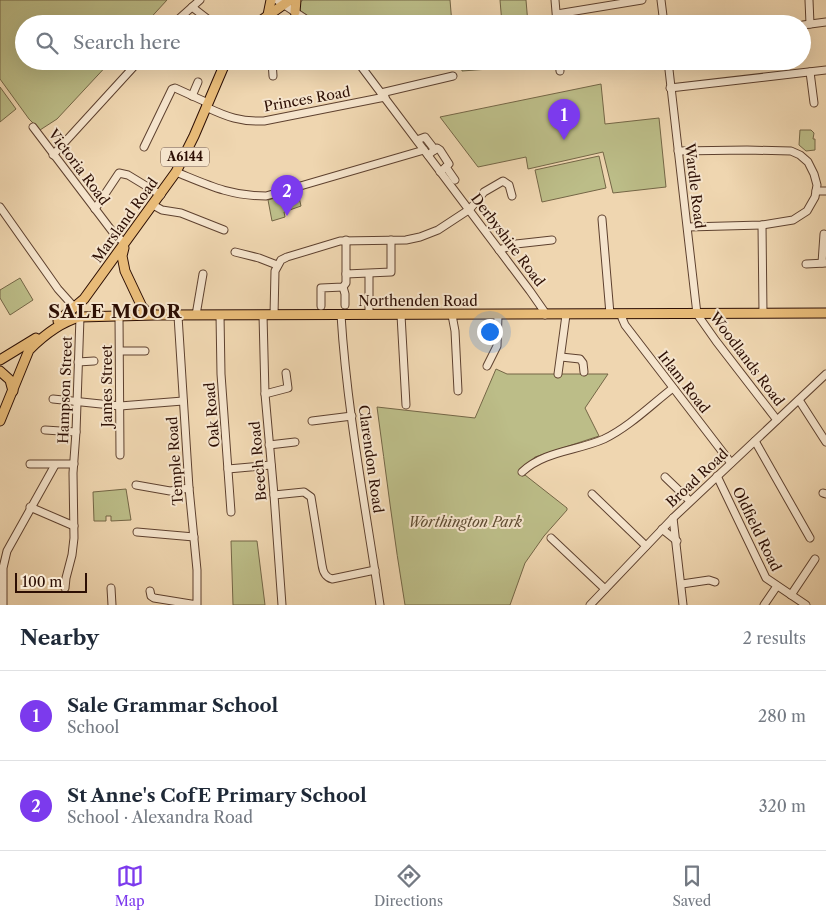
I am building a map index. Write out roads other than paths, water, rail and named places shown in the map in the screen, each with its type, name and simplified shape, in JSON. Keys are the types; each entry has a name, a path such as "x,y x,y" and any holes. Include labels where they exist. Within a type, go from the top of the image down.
{"main road":[{"path":"265,15 271,0"},
{"path":"295,12 296,0"},
{"path":"268,15 283,1"},
{"name":"Marsland Road","path":"75,308 84,299 176,172 185,157 222,70"},
{"path":"125,243 122,256 126,271 144,310 156,315"},
{"path":"103,273 111,268 119,268 126,271"},
{"path":"124,316 135,311 137,296"},
{"name":"A6144","path":"0,360 32,341 75,308"},
{"name":"Northenden Road","path":"13,391 29,350 70,319 80,316 826,313"},
{"path":"0,371 10,380 13,391 0,421"}],"street":[{"path":"188,0 192,3 192,7 202,15"},
{"path":"182,15 200,0"},
{"path":"555,0 557,14 642,0"},
{"path":"661,0 663,15"},
{"path":"808,15 809,0"},
{"path":"283,1 300,15"},
{"path":"811,24 826,22"},
{"path":"53,155 130,70"},
{"path":"273,70 273,76"},
{"name":"Derbyshire Road","path":"365,70 426,152 452,179 470,210 530,291 545,315"},
{"name":"Wardle Road","path":"669,70 697,314"},
{"path":"670,88 826,70"},
{"path":"810,72 814,103"},
{"name":"Princes Road","path":"144,147 170,91 175,88 231,118 251,121 286,117 383,95 453,76"},
{"path":"192,96 198,82"},
{"name":"Victoria Road","path":"33,127 115,235 125,243"},
{"name":"Derbyshire Road","path":"417,140 425,137 435,150 439,148 449,162 443,169"},
{"path":"176,172 223,192 247,196 266,196 435,150"},
{"path":"678,151 791,151 804,158 811,167 816,180 816,191 807,211 799,218 787,222 759,225 688,227"},
{"path":"95,208 119,173 128,175 160,195"},
{"path":"274,315 274,278 277,265 287,257 346,240 406,240 429,234 470,210 484,192 503,181 509,185 512,196"},
{"path":"816,191 826,191"},
{"path":"153,205 162,210 186,215 224,230"},
{"path":"0,207 58,290 75,308"},
{"path":"602,219 610,314"},
{"path":"759,225 763,313"},
{"path":"806,264 824,263 824,234"},
{"path":"345,305 343,287 346,283 346,240"},
{"path":"346,274 391,272 391,240"},
{"path":"499,250 516,244 552,240"},
{"path":"234,252 277,265"},
{"path":"196,315 202,274"},
{"path":"369,274 370,315"},
{"path":"321,306 321,288 343,287"},
{"name":"Irlam Road","path":"622,314 625,325 731,463"},
{"name":"Woodlands Road","path":"697,314 777,420"},
{"name":"Beech Road","path":"263,315 265,394 282,605"},
{"name":"Clarendon Road","path":"342,315 344,354 352,416 380,605"},
{"path":"401,315 406,405"},
{"path":"452,315 455,331 458,391"},
{"path":"487,366 497,346 498,315"},
{"path":"558,374 566,315"},
{"name":"Hampson Street","path":"65,588 72,554 74,526 73,473 78,402 80,316"},
{"name":"James Street","path":"120,455 120,351 124,316"},
{"name":"Temple Road","path":"178,316 189,488 197,570 197,605"},
{"name":"Oak Road","path":"220,316 221,374 231,512"},
{"path":"120,351 145,351"},
{"path":"561,357 580,359 583,363 584,372"},
{"path":"78,360 94,362"},
{"path":"265,394 288,388 286,373"},
{"name":"Broad Road","path":"590,605 690,501 826,374"},
{"path":"522,472 540,459 595,442 614,433 673,388"},
{"path":"53,399 120,406 183,401"},
{"path":"799,400 826,442"},
{"path":"312,421 352,416"},
{"path":"45,430 76,432"},
{"path":"755,441 810,538"},
{"path":"269,445 295,442"},
{"path":"30,464 74,464"},
{"path":"3,605 3,551 57,465"},
{"path":"228,469 271,465"},
{"name":"Oldfield Road","path":"717,476 762,573 769,582 806,605"},
{"path":"665,477 690,501"},
{"path":"136,485 170,491 189,488"},
{"path":"274,494 296,492 307,493 311,497 325,575 332,579 375,570"},
{"path":"592,494 646,546"},
{"path":"30,507 74,526"},
{"path":"673,518 683,605"},
{"path":"662,529 677,541"},
{"path":"137,532 194,537"},
{"path":"551,538 605,589"},
{"path":"791,595 815,559"},
{"path":"682,584 712,581 708,571"},
{"path":"764,605 777,586"},
{"path":"111,588 112,605"},
{"path":"150,591 151,596 154,598 197,605"}],"place":[{"name":"Sale Grammar School","path":"564,140"},
{"name":"St Anne's CofE Primary School","path":"287,216"}],"district":[{"name":"SALE MOOR","path":"115,311"}],"park label":[{"name":"Worthington Park","path":"465,522"}]}
